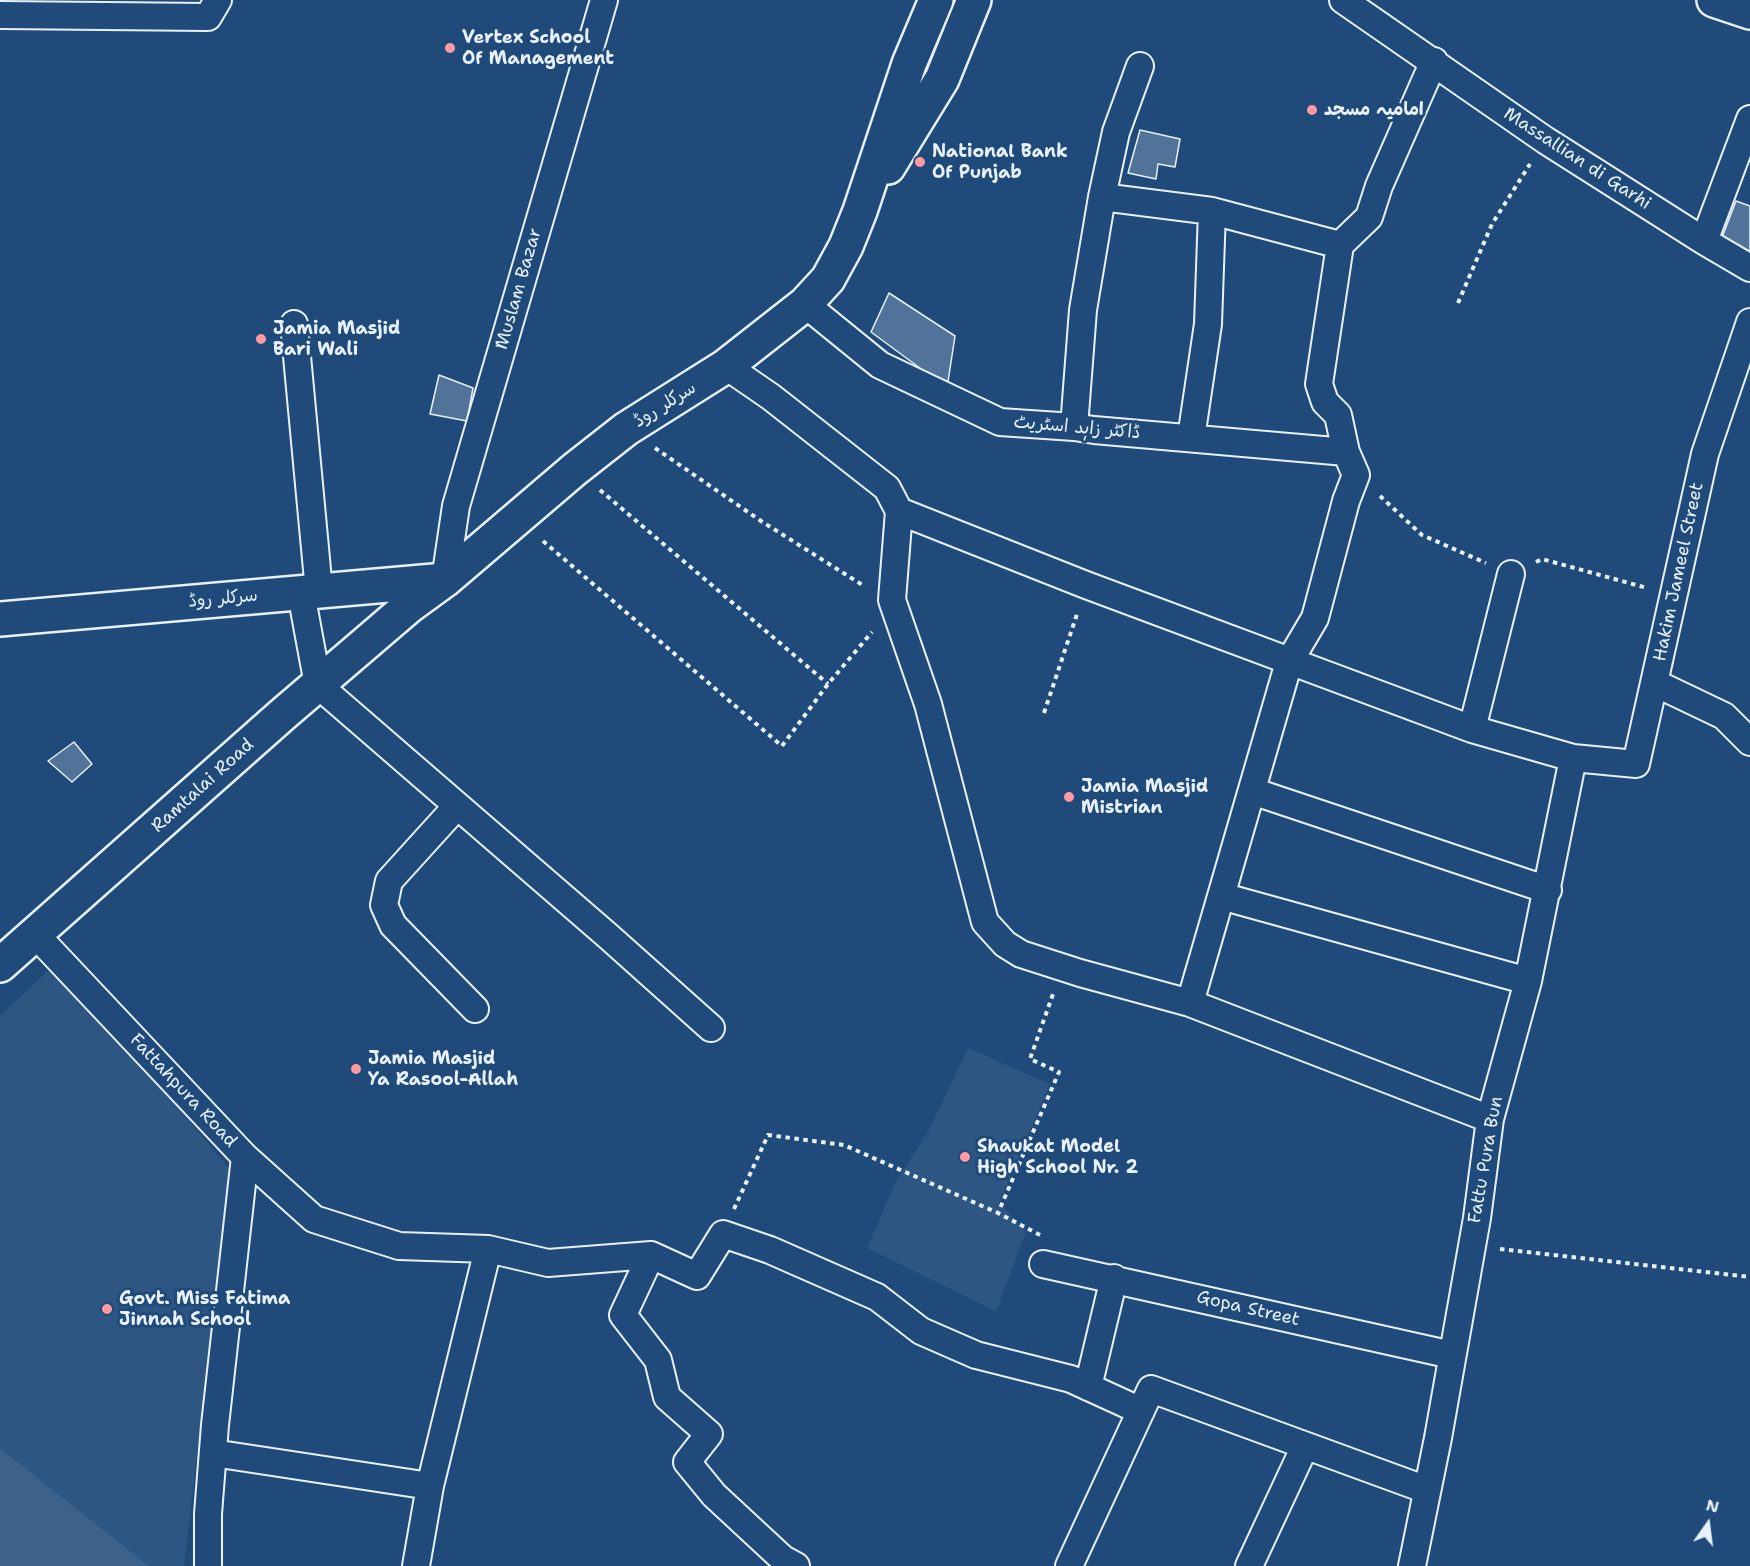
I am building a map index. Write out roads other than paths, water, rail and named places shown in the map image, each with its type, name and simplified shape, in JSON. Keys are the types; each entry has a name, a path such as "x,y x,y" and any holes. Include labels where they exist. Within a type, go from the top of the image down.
{"street":[{"path":"0,15 208,17 218,0"},
{"name":"Muslam Bazar","path":"445,580 456,506 603,0"},
{"name":"سرکلر روڈ","path":"408,608 445,580 575,469 626,429 726,366 805,304 828,279 846,246 860,211 909,64 936,0"},
{"name":"سرکلر روڈ","path":"860,211 942,80 974,0"},
{"name":"Massallian di Garhi","path":"1342,0 1545,140 1750,268"},
{"path":"1714,0 1750,12"},
{"path":"1190,1003 1289,662 1315,618 1346,501 1356,475 1346,452 1338,416 1325,402 1319,384 1340,245 1369,217 1379,186 1434,62"},
{"path":"1074,427 1083,310 1102,197 1116,132 1140,66"},
{"path":"1704,241 1750,119"},
{"path":"1102,197 1212,211 1340,245"},
{"path":"1191,438 1208,324 1212,211"},
{"name":"ڈاکٹر زاہد اسٹریٹ","path":"805,304 880,365 1000,422 1346,452"},
{"name":"Hakim Jameel Street","path":"1573,758 1636,764 1705,454 1750,322"},
{"path":"294,324 310,592 318,685 711,1028"},
{"path":"726,366 771,397 887,488 899,511 892,600 928,704 985,922 1005,944 1022,954 1062,968 1190,1003 1490,1119"},
{"path":"899,511 1289,662 1472,729 1573,758"},
{"path":"1472,729 1511,574"},
{"name":"سرکلر روڈ","path":"0,619 445,580"},
{"name":"Ramtalai Road","path":"0,965 408,608"},
{"path":"1655,683 1724,716 1750,742"},
{"name":"Fattu Pura Bun","path":"1412,1566 1472,1245 1490,1119 1528,981 1573,758"},
{"path":"1252,791 1548,890"},
{"path":"457,806 389,881 384,905 393,925 475,1009"},
{"path":"1221,896 1528,981"},
{"name":"Fattahpura Road","path":"36,935 245,1157 213,1453 207,1566"},
{"path":"245,1157 314,1219 399,1246 488,1249 548,1263 651,1255 697,1276 723,1234 770,1250 877,1297 921,1331 976,1355 1071,1379 1141,1411"},
{"path":"416,1566 430,1486 488,1249"},
{"path":"651,1255 623,1315 658,1360 667,1397 709,1434 687,1462 714,1495 783,1558 796,1566"},
{"name":"Gopa Street","path":"1043,1264 1452,1355"},
{"path":"1088,1387 1114,1278"},
{"path":"1069,1566 1151,1389 1427,1490"},
{"path":"1249,1566 1305,1446"},
{"path":"213,1453 430,1486"}],"place":[{"name":"Vertex School Of Management","path":"450,48"},
{"name":"امامیہ مسجد","path":"1312,110"},
{"name":"National Bank Of Punjab","path":"920,162"},
{"name":"Jamia Masjid Bari Wali","path":"261,339"},
{"name":"Jamia Masjid Mistrian","path":"1069,797"},
{"name":"Jamia Masjid Ya Rasool-Allah","path":"356,1069"},
{"name":"Shaukat Model High School Nr. 2","path":"965,1157"},
{"name":"Govt. Miss Fatima Jinnah School","path":"107,1309"}]}
